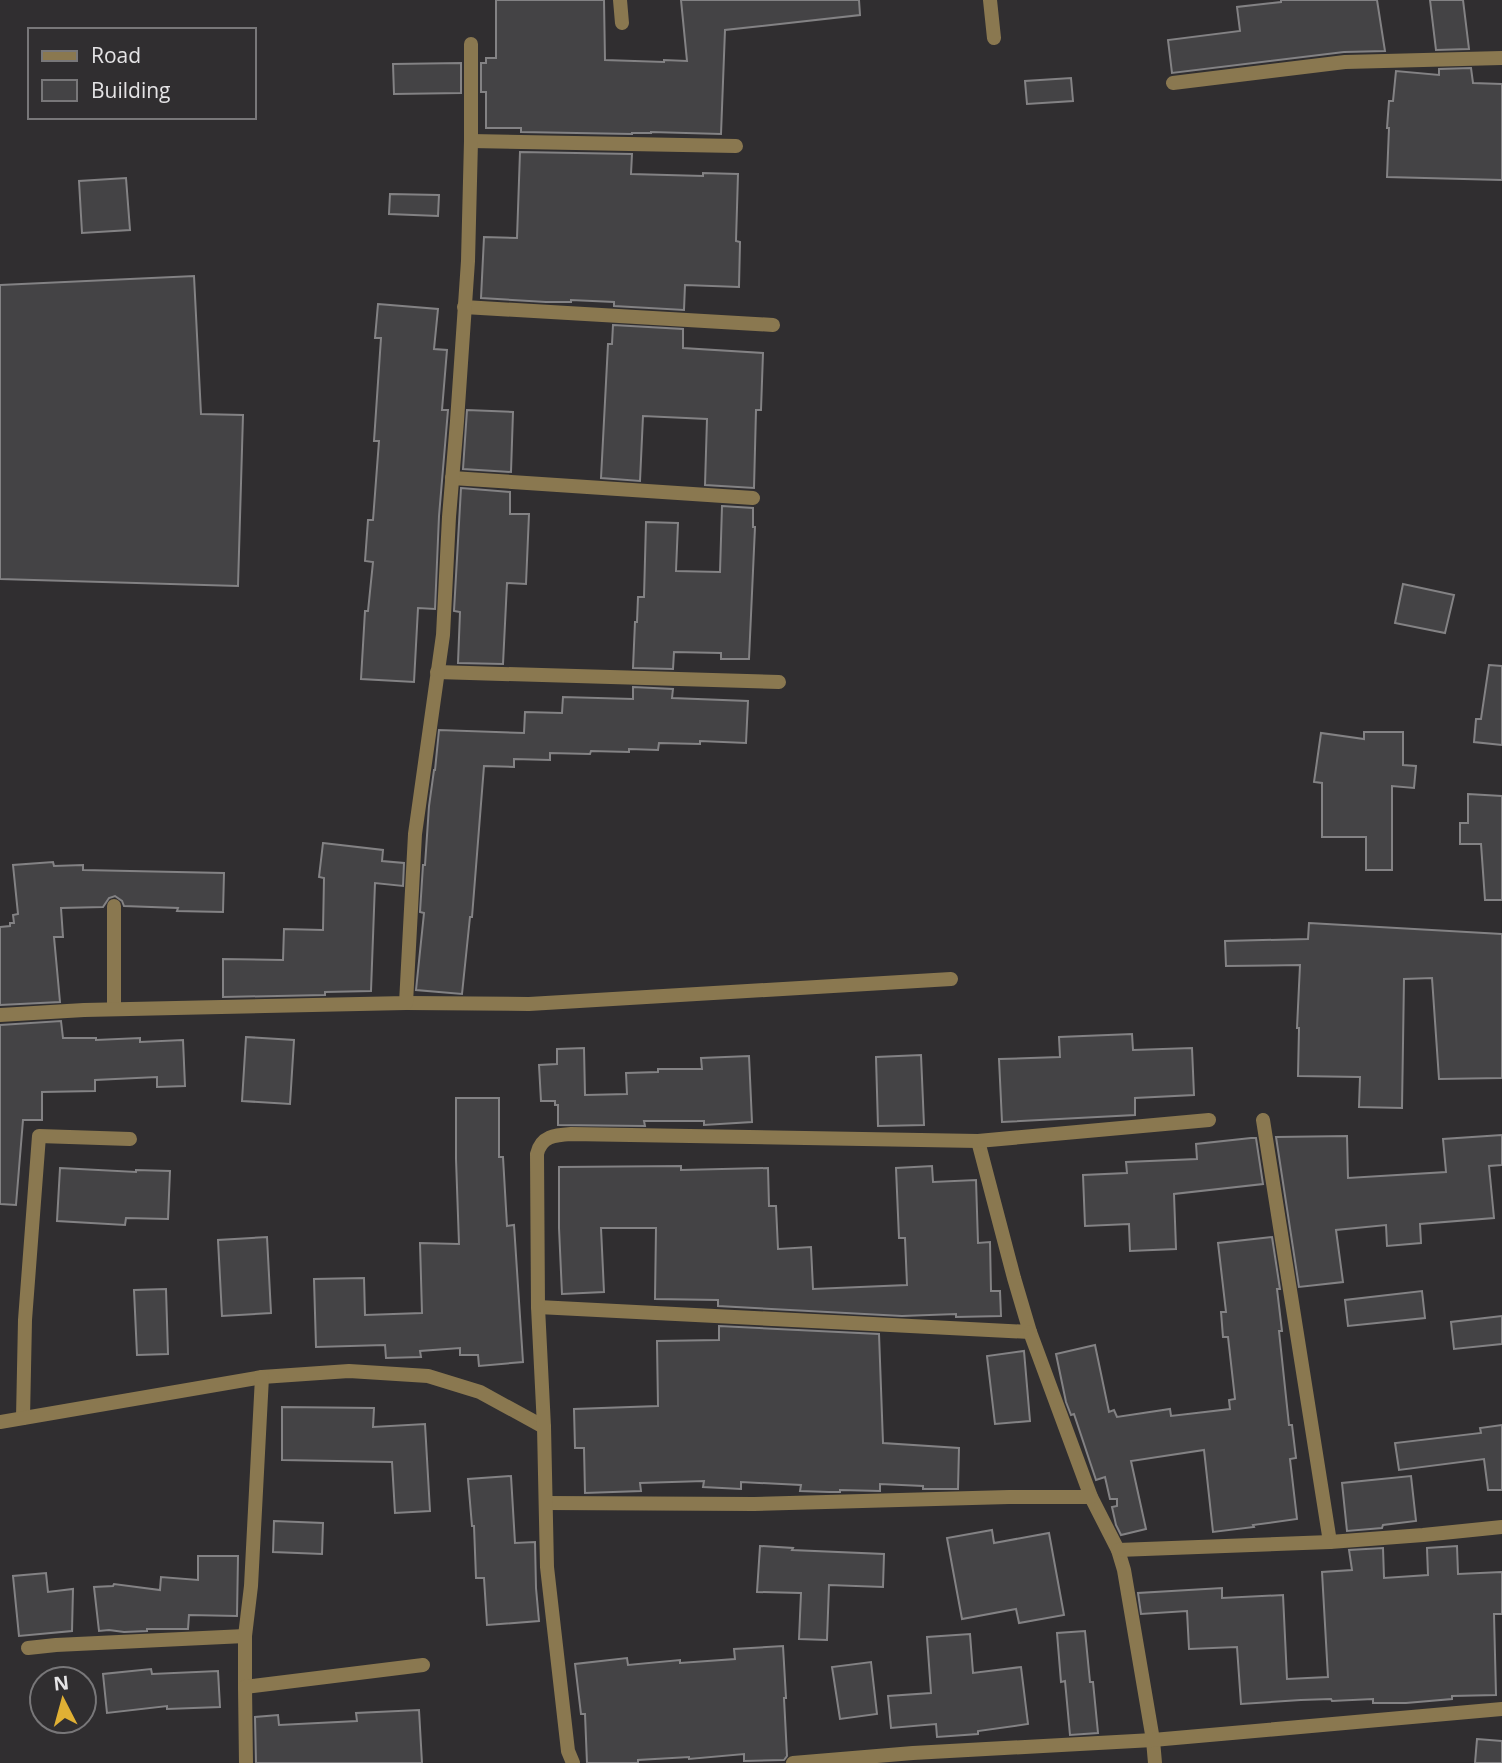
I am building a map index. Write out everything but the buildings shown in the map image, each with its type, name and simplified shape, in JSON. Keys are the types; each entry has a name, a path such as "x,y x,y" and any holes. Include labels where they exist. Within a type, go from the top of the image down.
{"street":[{"path":"620,0 622,23"},
{"path":"990,0 994,38"},
{"path":"406,1003 415,834 443,635 468,261 471,44"},
{"path":"1173,83 1345,62 1502,58"},
{"path":"471,141 736,146"},
{"path":"464,307 774,325"},
{"path":"452,478 753,498"},
{"path":"437,672 779,682"},
{"path":"114,906 114,1009"},
{"path":"0,1015 114,1009 406,1003 529,1004 951,979"},
{"path":"573,1763 568,1751 547,1567 538,1307 539,1144 548,1138 571,1134 978,1142 1209,1120"},
{"path":"1263,1120 1330,1542"},
{"path":"23,1418 24,1320 39,1136 130,1139"},
{"path":"978,1142 1030,1332 1091,1497 1118,1549 1124,1570 1153,1740 1154,1763"},
{"path":"538,1307 1030,1332"},
{"path":"0,1422 262,1377 349,1371 428,1376 480,1392 544,1427"},
{"path":"246,1763 245,1636 251,1586 262,1377"},
{"path":"546,1503 754,1504 1091,1497"},
{"path":"1118,1549 1330,1542 1502,1527"},
{"path":"28,1648 56,1644 245,1636"},
{"path":"244,1687 423,1665"},
{"path":"793,1763 1153,1740 1502,1709"}]}
